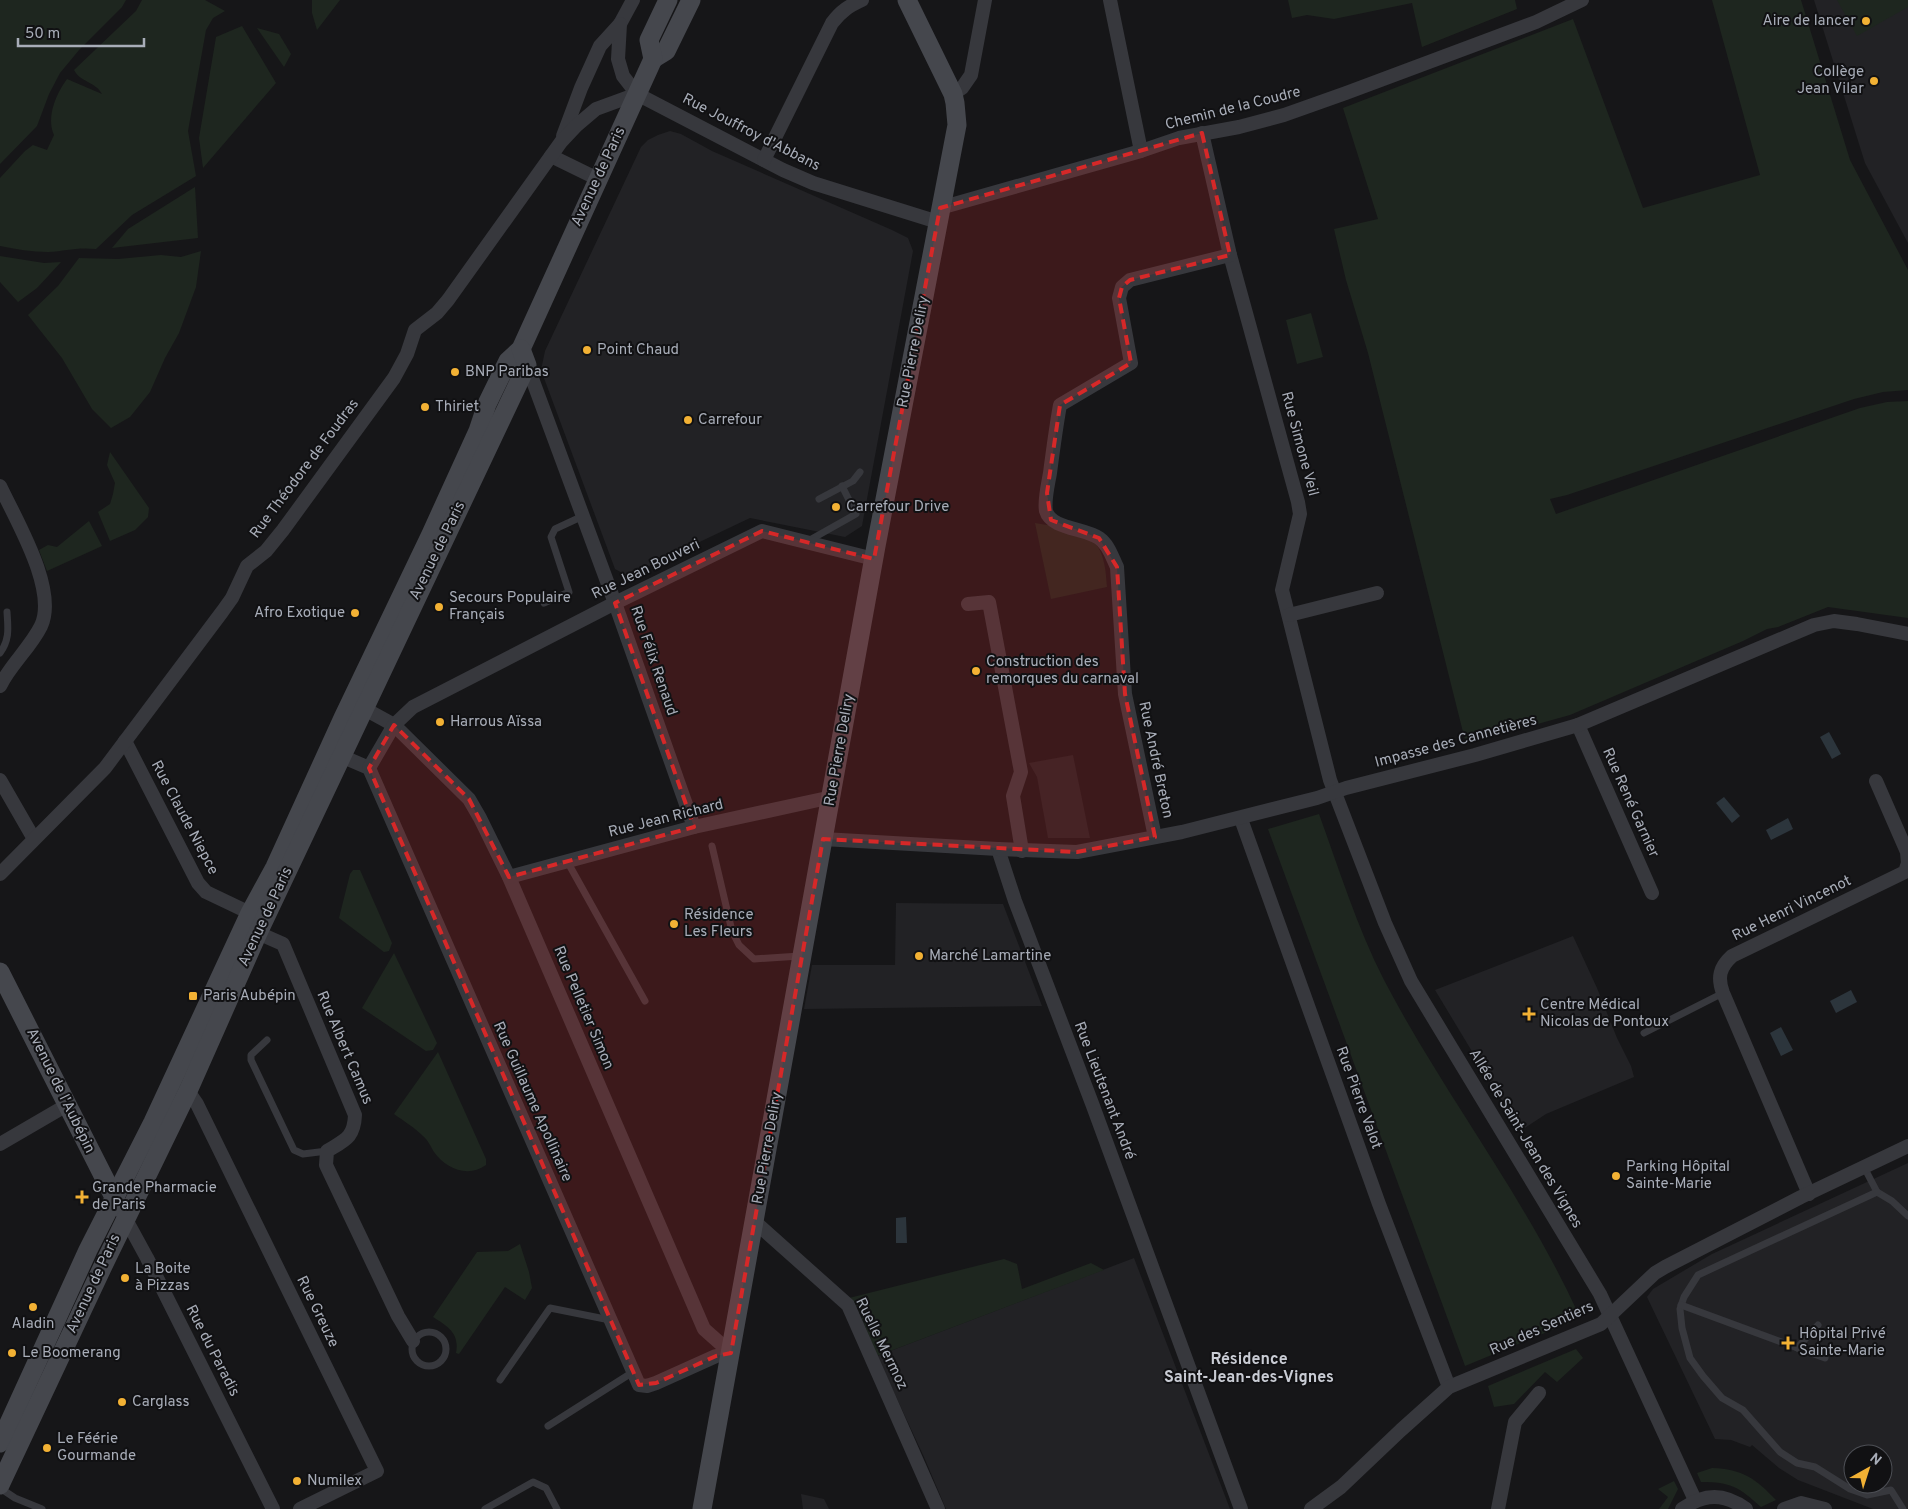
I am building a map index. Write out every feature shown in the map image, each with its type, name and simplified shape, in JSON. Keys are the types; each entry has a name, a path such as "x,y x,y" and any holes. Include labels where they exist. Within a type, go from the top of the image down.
{"main road":[{"name":"Avenue de Paris","path":"0,1443 88,1250 120,1209 188,1091 258,933 524,357 598,179 638,94 652,59 649,40 668,0"},
{"name":"Avenue de Paris","path":"652,59 666,51 691,0"},
{"name":"Rue Pierre Deliry","path":"702,1509 874,558 957,125 956,103 953,94 907,0"},
{"name":"Avenue de Paris","path":"0,1487 120,1209 153,1122 250,913 274,867 431,534 478,431 487,404 499,378 508,361 524,357"},
{"name":"Avenue de l'Aubépin","path":"0,972 120,1209"}],"street":[{"path":"561,142 581,88 600,46 620,24 633,0"},
{"path":"764,160 832,23 839,13 862,0"},
{"path":"953,94 962,88 972,75 985,0"},
{"path":"1110,0 1141,151"},
{"name":"Chemin de la Coudre","path":"939,215 1178,138 1239,127 1284,115 1536,22 1582,0"},
{"path":"620,24 618,59 623,76 638,94"},
{"name":"Rue Jouffroy d'Abbans","path":"638,94 764,160 813,183 939,215"},
{"name":"Rue Théodore de Foudras","path":"0,874 105,768 232,598 247,566 266,551 283,530 394,378 407,354 415,330 437,313 448,300 561,142 583,118 596,109 638,94"},
{"name":"Rue Simone Veil","path":"1202,133 1230,255 1298,502 1300,514 1282,590 1334,792"},
{"path":"551,156 598,179"},
{"name":"Rue André Breton","path":"1155,837 1125,694 1117,567 1110,550 1099,538 1050,520 1046,511 1047,493 1060,405 1131,363 1119,298 1122,286 1130,280 1230,255"},
{"name":"Rue Félix Renaud","path":"524,357 615,603 694,827"},
{"path":"0,486 39,571 45,596 46,611 38,632 5,676 0,686"},
{"name":"Rue Jean Bouveri","path":"368,768 394,724 413,707 615,603 762,531 874,558"},
{"path":"1289,615 1377,593"},
{"path":"968,604 989,602 1021,772 1013,796 1022,850"},
{"name":"Impasse des Cannetières","path":"998,848 1078,852 1241,819 1578,725 1814,625 1834,621 1908,634"},
{"name":"Rue Pelletier Simon","path":"363,708 394,724 469,799 480,818 509,877 704,1329 731,1353"},
{"name":"Rue René Garnier","path":"1578,725 1652,893"},
{"name":"Rue Claude Niepce","path":"125,741 198,883 206,892 250,913"},
{"path":"341,756 368,768"},
{"name":"Rue Guillaume Apollinaire","path":"368,768 639,1385 656,1384 716,1356 731,1353"},
{"path":"0,780 34,839"},
{"name":"Rue Henri Vincenot","path":"1809,1194 1723,993 1720,984 1720,972 1724,963 1732,956 1906,874 1907,852 1876,781"},
{"name":"Allée de Saint-Jean des Vignes","path":"1334,792 1385,923 1411,981 1600,1294 1695,1500"},
{"name":"Rue Jean Richard","path":"509,877 694,827 832,797"},
{"name":"Rue Pierre Valot","path":"1241,819 1378,1204 1449,1387"},
{"path":"823,839 998,848"},
{"name":"Rue Lieutenant André","path":"998,848 1015,901 1093,1106 1241,1509"},
{"name":"Rue Albert Camus","path":"258,933 283,944 355,1115 354,1128 346,1139 327,1151"},
{"name":"Rue Greuze","path":"188,1091 197,1104 377,1471 300,1509"},
{"path":"0,1144 67,1105"},
{"name":"Rue des Sentiers","path":"1311,1509 1341,1488 1449,1387 1601,1324 1660,1270 1710,1242 1908,1146"},
{"path":"327,1151 326,1165 398,1316 413,1341"},
{"name":"Rue du Paradis","path":"120,1209 147,1258 273,1509"},
{"name":"Ruelle Mermoz","path":"755,1222 848,1305 938,1509"},
{"path":"1498,1509 1515,1422 1539,1393"},
{"path":"1682,1509 1695,1500 1709,1496 1723,1497 1736,1502 1746,1509"},
{"path":"1784,1509 1801,1503 1825,1509"}],"lane":[{"path":"819,499 853,481 860,472"},
{"path":"806,542 856,514 842,486"},
{"path":"544,603 569,592 551,537 555,529 583,516"},
{"path":"0,653 6,644 9,634 7,612"},
{"path":"712,846 732,931 739,945 754,959 802,956"},
{"path":"567,861 645,1001"},
{"path":"1644,1033 1723,993"},
{"path":"267,1040 251,1056 251,1060 294,1150 303,1154 327,1151"},
{"path":"1864,1167 1877,1192 1892,1201 1908,1216"},
{"path":"1877,1192 1698,1275 1690,1284 1680,1310 1682,1328 1690,1358 1722,1398 1743,1410 1780,1452 1796,1462 1816,1467 1850,1489 1867,1494 1891,1490 1903,1509"},
{"path":"1681,1305 1825,1358"},
{"path":"500,1380 550,1308 610,1320"},
{"path":"1797,1348 1818,1325"},
{"path":"424,1332 438,1334 446,1347 444,1357 432,1366 421,1365 413,1357 413,1341 424,1332"},
{"path":"548,1426 633,1372"},
{"path":"485,1509 533,1482 546,1488 557,1509"},
{"path":"0,1487 15,1498 42,1509"}],"highlighted area":[{"path":"1202,133 1230,255 1130,280 1122,287 1119,298 1131,363 1060,405 1047,493 1051,520 1099,538 1117,567 1125,694 1155,837 1077,852 823,839 731,1353 716,1356 656,1383 639,1385 369,768 394,725 469,799 509,877 694,827 615,603 762,531 874,559 940,208"}],"shaded area":[{"path":"0,0 126,0 122,7 79,50 60,73 49,94 37,126 0,164"},
{"path":"142,0 205,0 225,11 213,18 206,30 188,131 196,176 132,215 96,249 83,248 42,252 0,246 0,178 33,145 47,150 54,135 51,121 53,106 67,79 102,94 74,70 136,11"},
{"path":"312,0 340,0 317,30 312,13"},
{"path":"1288,0 1515,0 1517,9 1422,47 1412,3 1334,19 1307,15 1292,18"},
{"path":"1712,0 1801,0 1850,160 1908,270 1908,390 1883,392 1854,399 1567,495 1550,499 1556,514 1860,408 1887,402 1908,401 1908,618 1828,607 1778,627 1767,629 1570,715 1466,744 1368,353 1346,280 1334,229 1378,219 1343,108 1573,19 1643,208 1760,175"},
{"name":"Collège Jean Vilar","path":"1814,0 1908,0 1908,243 1865,163"},
{"name":"Aire de lancer","path":"1837,0 1908,0 1908,7 1857,36"},
{"path":"242,26 276,83 203,168 199,138 216,37"},
{"path":"257,28 279,34 291,54 284,67"},
{"path":"670,131 681,134 712,151 892,230 908,238 913,251 862,526 845,537 750,518 628,576 615,569 541,370 545,351 641,147 648,140"},
{"path":"195,187 198,238 112,248 128,229"},
{"path":"201,251 196,287 179,333 165,358 150,392 130,417 111,428 92,409 62,358 28,315 58,286 79,258 118,259 161,255 181,257"},
{"path":"0,256 44,263 61,262 37,288 18,302 0,282"},
{"path":"1311,313 1323,357 1297,364 1286,320"},
{"path":"110,452 149,508 148,517 135,530 110,541 98,512 110,504 113,494 115,483 107,465"},
{"path":"89,521 102,546 47,571 39,550 48,545 57,547"},
{"path":"1035,523 1067,528 1089,537 1102,554 1107,587 1051,599"},
{"path":"1829,732 1841,754 1832,759 1820,737"},
{"path":"1073,755 1090,838 1048,838 1037,777 1029,763"},
{"path":"1724,797 1740,816 1732,823 1716,803"},
{"path":"1319,814 1357,919 1384,980 1431,1063 1532,1226 1556,1268 1577,1311 1569,1315 1569,1323 1465,1366 1268,829"},
{"path":"1788,818 1793,829 1771,840 1766,830"},
{"path":"353,870 360,870 392,943 389,951 384,952 339,918 350,874"},
{"path":"896,903 1003,904 1042,1006 804,1009 812,965 895,965"},
{"name":"Centre Médical Nicolas de Pontoux","path":"1573,936 1631,1066 1634,1077 1546,1114 1520,1131 1435,990"},
{"path":"394,953 437,1043 433,1050 426,1051 362,1008"},
{"path":"1851,990 1857,1002 1836,1013 1830,1001"},
{"path":"1781,1027 1793,1050 1781,1056 1770,1033"},
{"path":"438,1052 486,1159 486,1165 479,1169 465,1171 451,1167 439,1158 425,1138 394,1114"},
{"name":"Hôpital Privé Sainte-Marie","path":"1908,1163 1908,1509 1873,1509 1798,1480 1779,1468 1752,1445 1750,1447 1731,1440 1715,1439 1647,1297 1653,1289 1712,1254"},
{"path":"906,1217 907,1243 896,1243 896,1218"},
{"path":"520,1244 532,1288 525,1300 505,1287 459,1354 456,1353 457,1346 454,1335 447,1327 433,1317 477,1252 508,1251"},
{"path":"1134,1258 1230,1509 946,1509 877,1356"},
{"path":"1004,1259 1017,1264 1022,1289 1091,1263 1104,1270 877,1356 857,1306 849,1298"},
{"path":"1576,1349 1583,1358 1557,1382 1545,1372 1514,1404 1494,1407 1488,1386"},
{"path":"1712,1468 1732,1470 1748,1476 1762,1486 1776,1500 1761,1507 1734,1487 1720,1483 1701,1482 1697,1473"},
{"path":"1674,1481 1678,1489 1668,1509 1659,1509 1668,1497 1658,1489"},
{"path":"801,1494 824,1499 829,1509 803,1509"}],"place":[{"name":"Aire de lancer","path":"1866,21"},
{"name":"Collège Jean Vilar","path":"1874,81"},
{"name":"Point Chaud","path":"587,350"},
{"name":"BNP Paribas","path":"455,372"},
{"name":"Thiriet","path":"425,407"},
{"name":"Carrefour","path":"688,420"},
{"name":"Carrefour Drive","path":"836,507"},
{"name":"Secours Populaire Français","path":"439,607"},
{"name":"Afro Exotique","path":"355,613"},
{"name":"Construction des remorques du carnaval","path":"976,671"},
{"name":"Harrous Aïssa","path":"440,722"},
{"name":"Résidence Les Fleurs","path":"674,924"},
{"name":"Marché Lamartine","path":"919,956"},
{"name":"Paris Aubépin","path":"193,996"},
{"name":"Centre Médical Nicolas de Pontoux","path":"1529,1014"},
{"name":"Parking Hôpital Sainte-Marie","path":"1616,1176"},
{"name":"Grande Pharmacie de Paris","path":"82,1197"},
{"name":"La Boite à Pizzas","path":"125,1278"},
{"name":"Aladin","path":"33,1307"},
{"name":"Hôpital Privé Sainte-Marie","path":"1788,1343"},
{"name":"Le Boomerang","path":"12,1353"},
{"name":"Carglass","path":"122,1402"},
{"name":"Le Féérie Gourmande","path":"47,1448"},
{"name":"Numilex","path":"297,1481"}],"district":[{"name":"Résidence Saint-Jean-des-Vignes","path":"1249,1369"}]}
